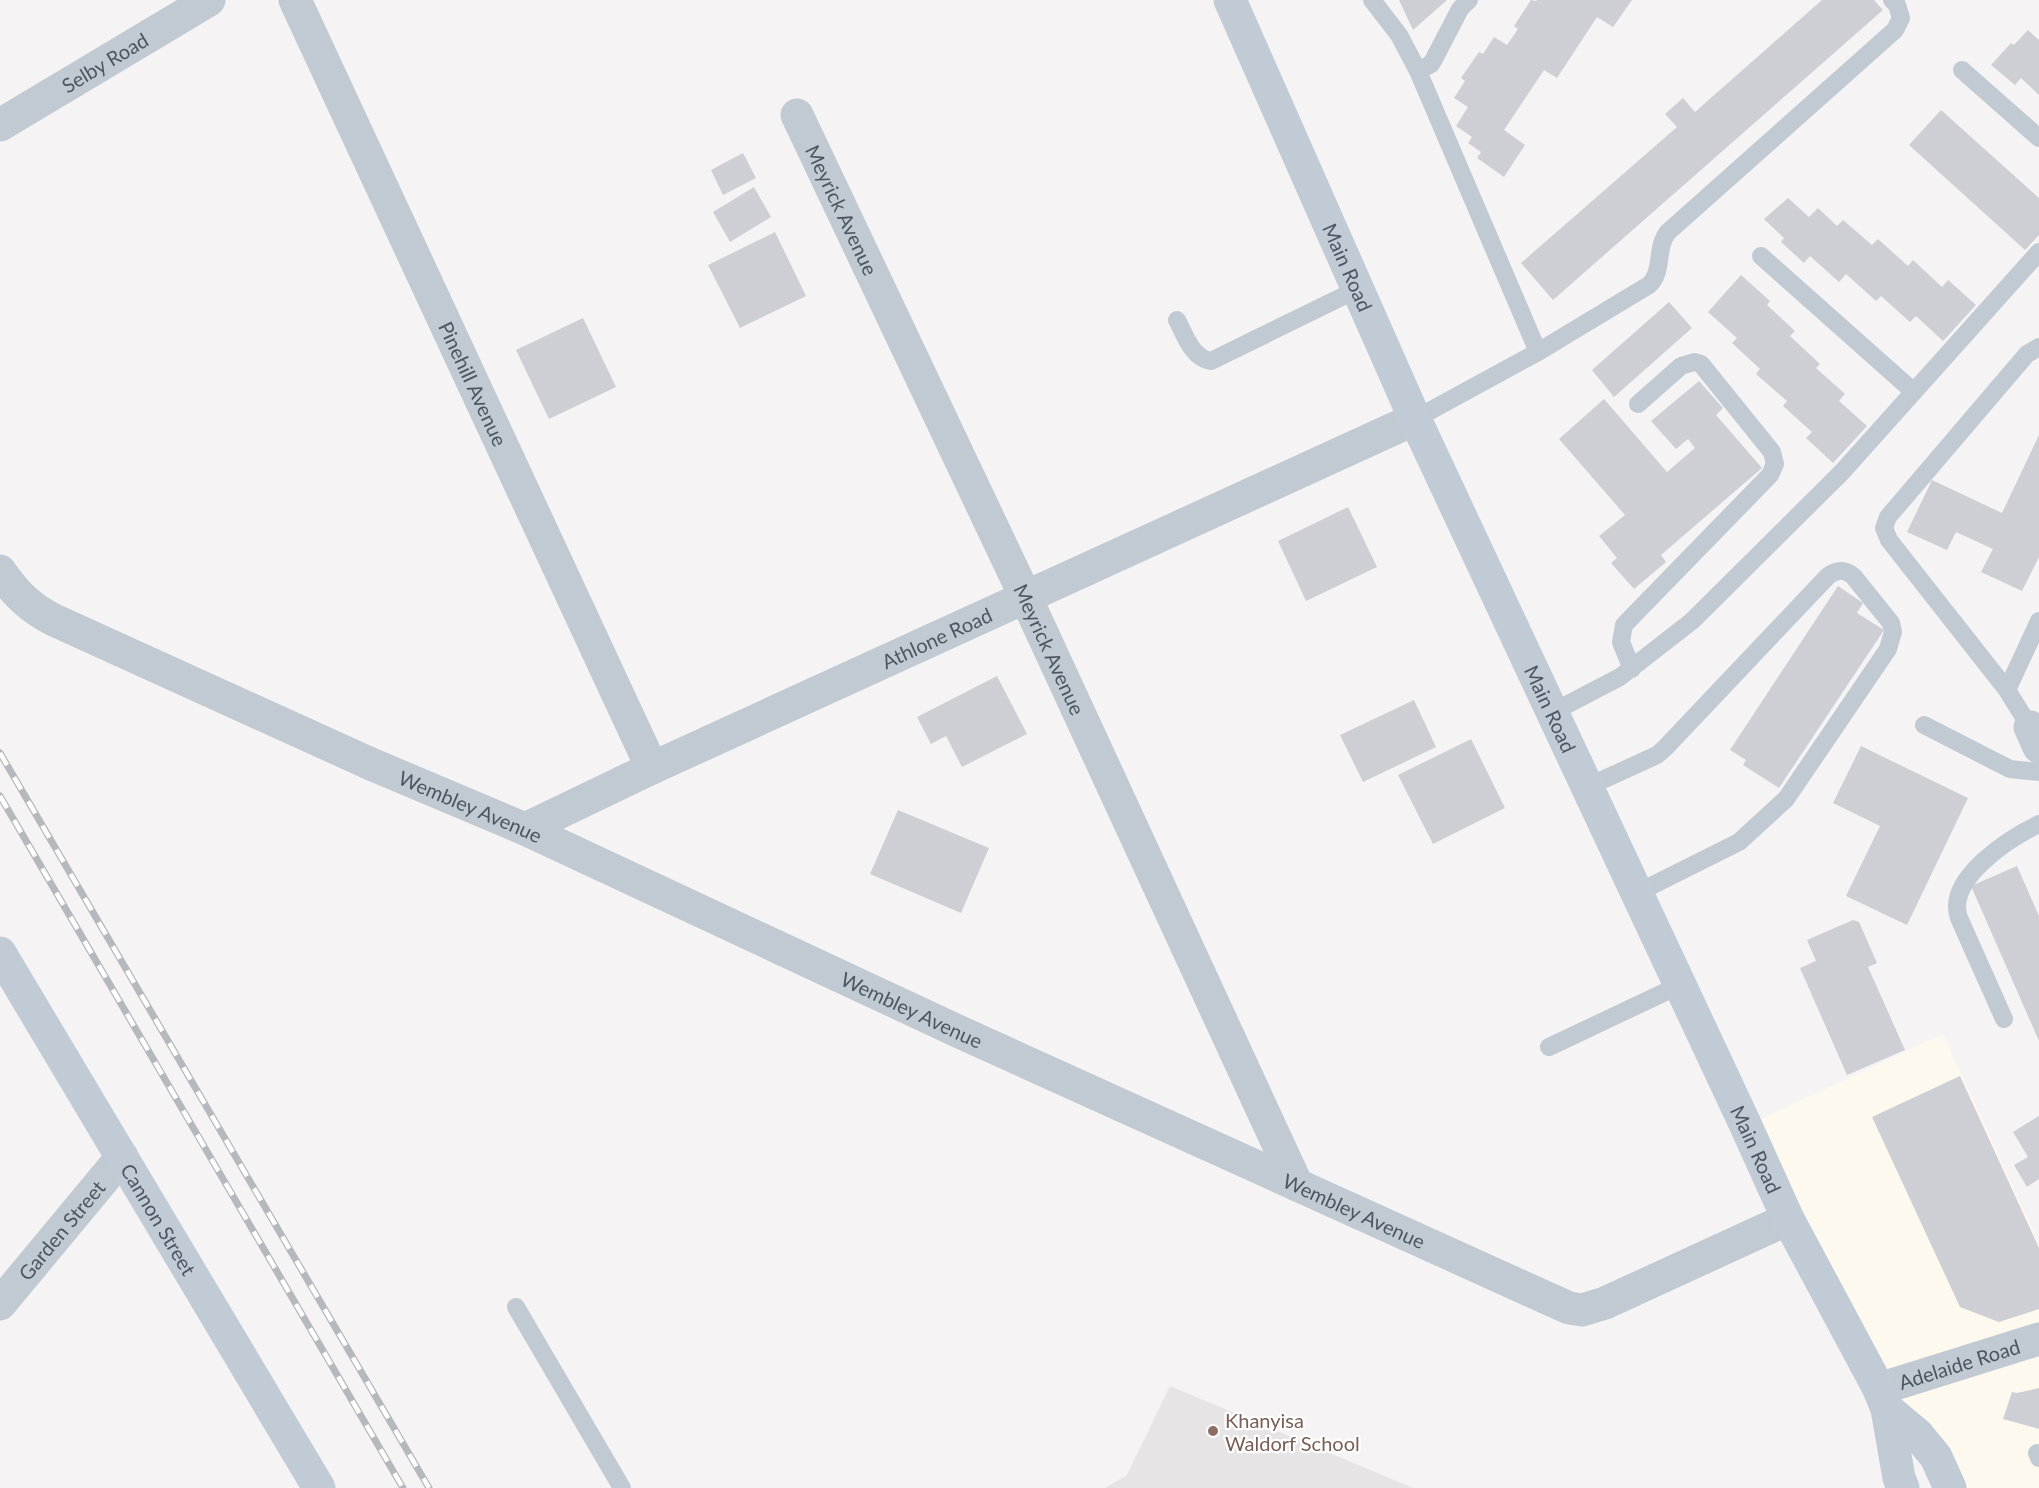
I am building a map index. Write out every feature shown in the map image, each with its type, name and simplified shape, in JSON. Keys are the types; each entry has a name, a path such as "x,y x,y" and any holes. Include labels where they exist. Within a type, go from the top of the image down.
{"main road":[{"name":"Main Road","path":"1230,0 1415,419 1788,1219 1883,1399 1936,1457 1950,1488"},
{"name":"Cannon Street","path":"0,953 319,1488"},
{"name":"Main Road","path":"1883,1399 1903,1488"}],"street":[{"name":"Selby Road","path":"0,125 209,0"},
{"name":"Pinehill Avenue","path":"295,0 652,768"},
{"name":"Meyrick Avenue","path":"797,115 1026,598 1297,1185"},
{"name":"Athlone Road","path":"525,829 652,768 1415,419"},
{"name":"Wembley Avenue","path":"0,570 21,598 35,611 371,764 525,829 964,1034 1569,1308 1582,1310 1605,1303 1788,1219"},
{"name":"Garden Street","path":"0,1304 122,1156"},
{"name":"Adelaide Road","path":"1883,1399 2039,1339"}],"lane":[{"path":"1372,0 1399,35 1418,71 1538,352"},
{"path":"1418,71 1431,64 1459,12 1469,0"},
{"path":"1415,419 1538,352 1649,285 1658,274 1662,242 1668,232 1895,30 1900,18 1892,0"},
{"path":"1962,70 2039,138"},
{"path":"1552,712 1606,686 1632,669 1692,621 1842,472 2039,252"},
{"path":"1761,256 1914,392"},
{"path":"1177,320 1194,351 1202,360 1211,361 1358,289"},
{"path":"2034,737 2007,690 1889,540 1884,528 1888,517 2027,354 2039,346"},
{"path":"1632,669 1621,642 1624,626 1770,475 1775,464 1772,452 1701,364 1694,362 1681,366 1638,404"},
{"path":"1587,787 1653,757 1665,748 1834,571 1848,572 1854,577 1891,623 1893,632 1888,649 1791,795 1739,842 1637,893"},
{"path":"2007,690 2039,621"},
{"path":"1924,725 2010,769 2039,772"},
{"path":"2004,1019 1956,912 1957,900 1965,880 1973,871 2014,837 2039,824"},
{"path":"1549,1047 1680,985"},
{"path":"516,1307 622,1488"}],"shaded area":[{"path":"1943,1034 2039,1244 2039,1488 1950,1488 1918,1435 1746,1126"},
{"name":"Khanyisa Waldorf School","path":"1170,1386 1413,1488 1105,1488 1127,1475"}],"building":[{"path":"1399,0 1447,0 1413,30"},
{"path":"1531,0 1632,0 1613,27 1597,17 1557,78 1544,70 1504,130 1525,145 1504,177 1477,158 1481,152 1468,143 1472,137 1456,126 1468,107 1454,98 1465,81 1461,78 1479,52 1483,54 1494,37 1507,45 1518,29 1514,26"},
{"path":"1822,0 1874,0 1883,10 1553,300 1521,263 1677,127 1665,114 1683,98 1695,112"},
{"path":"2028,30 2039,40 2039,95 2021,78 2015,85 1991,65 2011,43 2014,45"},
{"path":"1941,110 2039,198 2039,235 2025,250 1909,145"},
{"path":"743,153 756,178 723,195 711,170"},
{"path":"754,187 771,217 730,242 713,212"},
{"path":"1788,198 1809,217 1818,208 1837,226 1843,220 1872,245 1878,239 1908,266 1913,260 1942,287 1948,280 1976,305 1943,341 1916,316 1910,322 1881,296 1876,301 1846,274 1839,282 1810,256 1804,263 1781,242 1784,238 1764,219"},
{"path":"775,232 806,296 740,328 708,265"},
{"path":"1741,275 1770,301 1767,305 1795,331 1790,336 1820,364 1816,368 1845,394 1839,401 1867,426 1833,463 1806,438 1812,432 1783,406 1787,401 1756,374 1760,369 1732,343 1737,338 1708,312"},
{"path":"1669,302 1692,328 1614,397 1592,370"},
{"path":"583,318 616,387 549,419 516,350"},
{"path":"1699,381 1723,408 1716,415 1762,468 1661,555 1666,562 1634,589 1611,563 1617,558 1599,536 1625,515 1559,439 1604,399 1667,472 1695,448 1688,439 1676,449 1651,421"},
{"path":"2039,435 2039,557 2022,591 1981,572 1993,549 1956,532 1947,550 1907,532 1932,480 2002,513"},
{"path":"1348,507 1377,567 1306,601 1278,541"},
{"path":"1838,586 1863,603 1857,613 1884,630 1779,788 1743,765 1746,760 1730,750"},
{"path":"997,676 1027,734 962,767 946,736 931,744 917,717"},
{"path":"1414,700 1436,747 1363,782 1340,735"},
{"path":"1471,739 1505,808 1433,844 1398,775"},
{"path":"1861,746 1968,798 1907,925 1846,896 1880,826 1833,803"},
{"path":"898,810 989,848 961,913 870,874"},
{"path":"2017,866 2039,916 2039,1041 1971,886"},
{"path":"1853,920 1859,922 1877,963 1868,967 1905,1050 1847,1075 1800,968 1816,961 1807,940"},
{"path":"1960,1076 2039,1248 2039,1309 1999,1322 1960,1307 1872,1117"},
{"path":"2039,1116 2039,1179 2027,1187 2014,1165 2028,1157 2013,1132"},
{"path":"2039,1388 2039,1429 2003,1419 2012,1392"}],"railway":[{"path":"0,753 429,1488"},
{"path":"0,796 403,1488"}],"place":[{"name":"Khanyisa Waldorf School","path":"1213,1431"}]}
